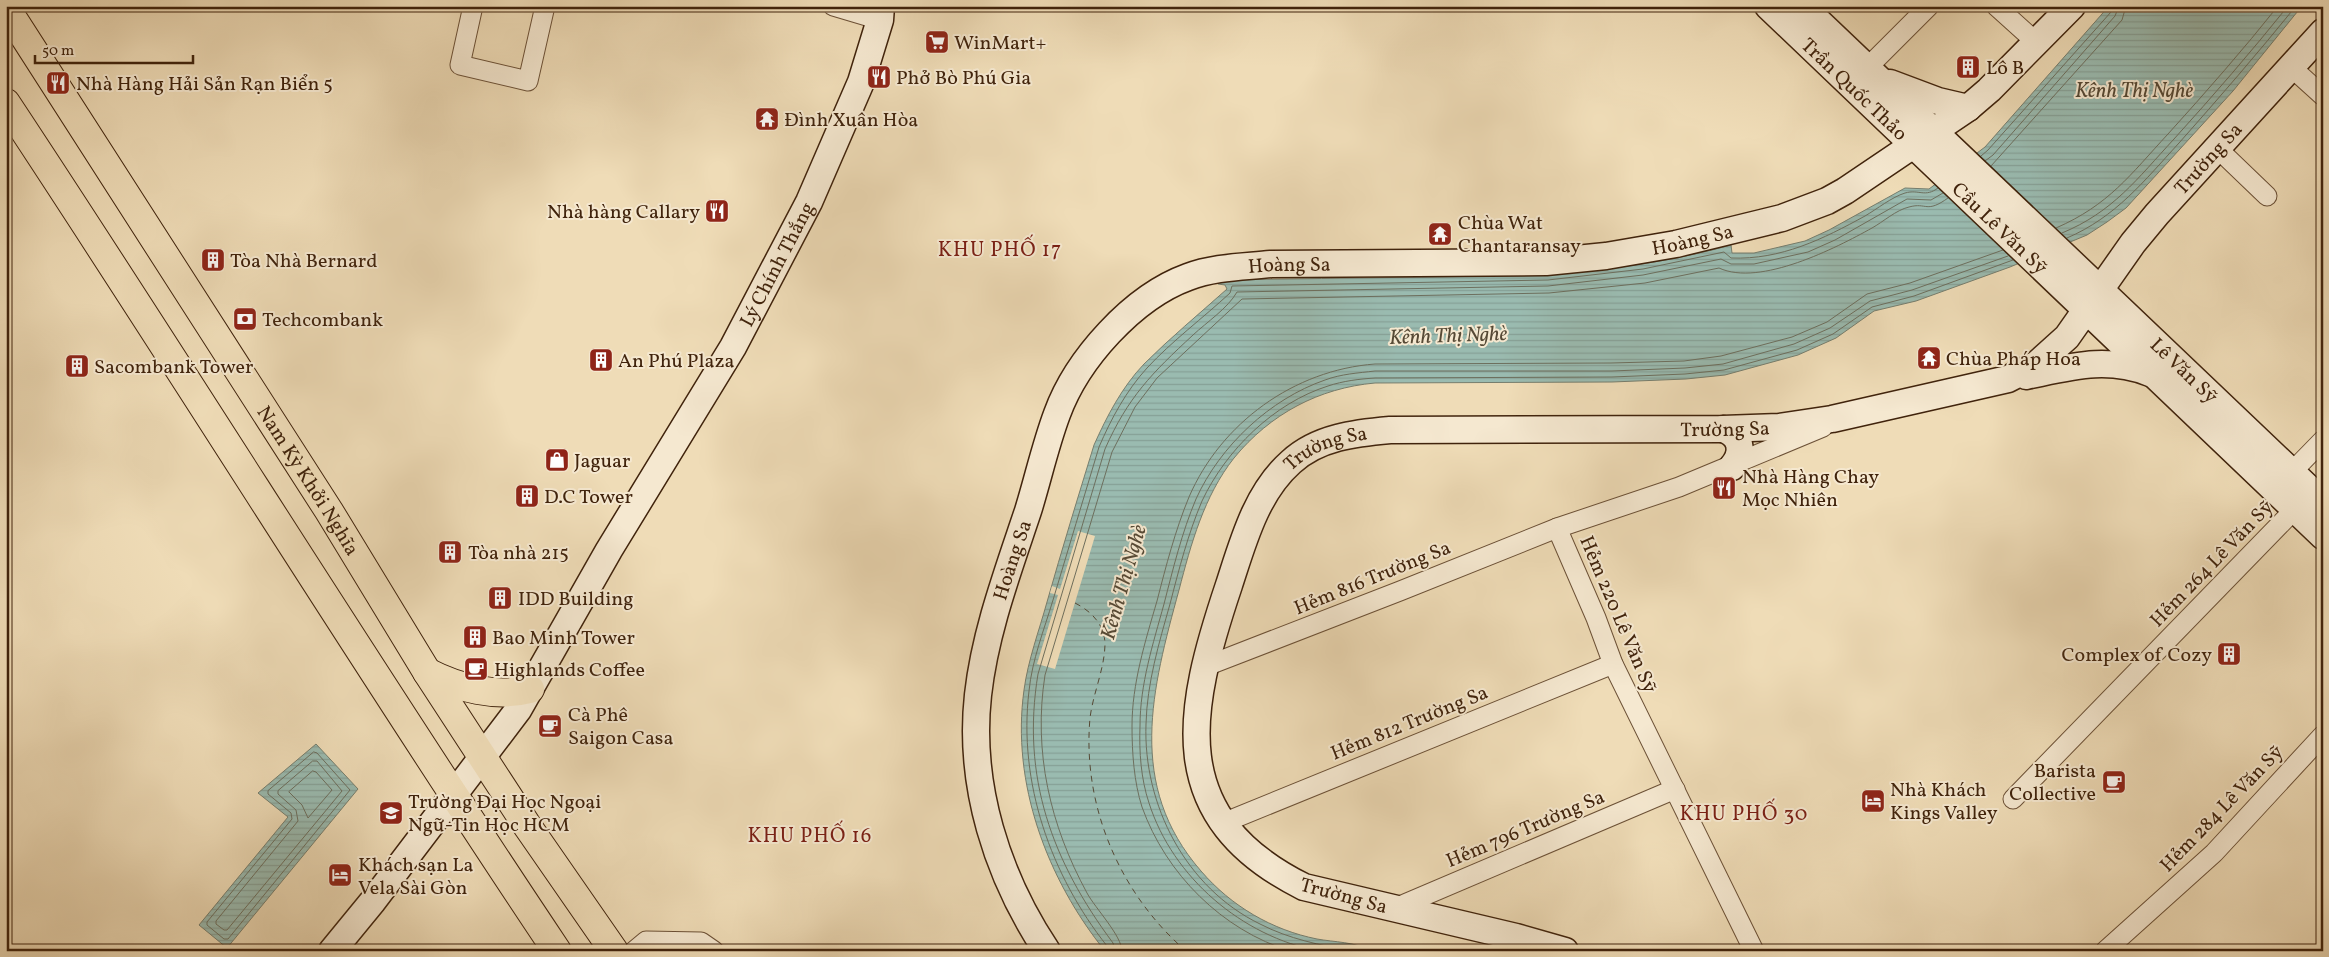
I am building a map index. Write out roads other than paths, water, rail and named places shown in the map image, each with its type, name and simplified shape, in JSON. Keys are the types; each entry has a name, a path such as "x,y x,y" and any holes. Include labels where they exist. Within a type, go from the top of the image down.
{"main road":[{"name":"Nam Kỳ Khởi Nghĩa","path":"6,8 329,511 427,672 528,827 614,951"},
{"path":"6,102 144,313 453,796 557,951"},
{"path":"427,672 464,688 515,693 530,689"}],"street":[{"path":"473,6 460,65 528,81 545,6"},
{"path":"833,6 880,13"},
{"name":"Trần Quốc Thảo","path":"1768,6 1925,138 1952,164"},
{"name":"Trần Quốc Thảo","path":"1802,6 1871,73 1925,138"},
{"path":"1929,6 1871,73 1925,97 1968,108"},
{"path":"1996,6 2037,43"},
{"name":"Hoàng Sa","path":"1047,951 1009,883 993,839 981,791 977,751 978,693 994,619 1057,414 1073,382 1088,361 1107,336 1136,307 1171,284 1208,271 1271,264 1546,262 1606,256 1676,244 1804,211 1845,191 1968,108 2037,43 2072,6"},
{"name":"Lý Chính Thắng","path":"332,951 483,758 518,710 609,550 733,346 800,223 861,82 880,13"},
{"name":"Trường Sa","path":"1565,951 1516,937 1320,892 1288,879 1258,860 1238,842 1223,823 1208,794 1198,759 1196,711 1204,667 1234,567 1254,516 1277,476 1291,461 1321,443 1364,432 1390,430 1723,429 1779,427 1854,414 2008,379 2024,372 2048,356 2075,328 2157,214 2323,32"},
{"path":"2291,67 2323,96"},
{"path":"2216,148 2266,196"},
{"name":"Cầu Lê Văn Sỹ","path":"1952,164 2068,275"},
{"name":"Lê Văn Sỹ","path":"2068,275 2283,481 2295,509 2323,536"},
{"name":"Lê Văn Sỹ","path":"2094,300 2154,374 2283,481 2323,502"},
{"path":"2008,379 2100,363 2125,365 2154,374"},
{"name":"Hẻm 220 Lê Văn Sỹ","path":"1754,951 1613,664 1596,618 1557,528 1732,467 1854,414"},
{"path":"1723,429 1735,435 1740,445 1739,457 1732,467"},
{"path":"2283,481 2323,440"},
{"name":"Hẻm 264 Lê Văn Sỹ","path":"2013,799 2295,509"},
{"name":"Hẻm 816 Trường Sa","path":"1204,667 1557,528"},
{"name":"Hẻm 812 Trường Sa","path":"1223,823 1613,664"},
{"name":"Hẻm 284 Lê Văn Sỹ","path":"2105,951 2214,853 2323,736"},
{"name":"Hẻm 796 Trường Sa","path":"1393,909 1675,789"},
{"path":"634,951 646,941 701,942 714,951"}],"water":[{"name":"Kênh Thị Nghè","path":"2109,6 2302,6 2233,91 2126,208 2087,235 2010,267 1916,301 1874,311 1836,338 1798,355 1725,375 1686,379 1612,382 1375,383 1354,386 1315,397 1280,416 1248,442 1234,458 1214,488 1200,521 1188,555 1160,664 1154,700 1152,735 1154,770 1162,805 1177,838 1201,871 1239,906 1284,930 1317,939 1359,946 1371,951 1105,951 1084,923 1066,893 1050,861 1038,828 1023,760 1021,725 1024,690 1028,668 1064,543 1099,434 1116,402 1136,373 1164,345 1227,289 1225,285 1218,284 1217,280 1541,274 1656,262 1731,245 1732,253 1754,253 1805,241 1829,230 1905,188 1929,189 1985,147"},
{"path":"316,744 358,789 227,948 199,925 288,817 258,793"}],"place":[{"name":"WinMart+","path":"937,42"},
{"name":"Lô B","path":"1968,67"},
{"name":"Phở Bò Phú Gia","path":"879,77"},
{"name":"Nhà Hàng Hải Sản Rạn Biển 5","path":"58,83"},
{"name":"Đình Xuân Hòa","path":"767,119"},
{"name":"Nhà hàng Callary","path":"717,211"},
{"name":"Chùa Wat Chantaransay","path":"1440,234"},
{"name":"Tòa Nhà Bernard","path":"213,260"},
{"name":"Techcombank","path":"245,319"},
{"name":"Chùa Pháp Hoa","path":"1929,358"},
{"name":"An Phú Plaza","path":"601,360"},
{"name":"Sacombank Tower","path":"77,366"},
{"name":"Jaguar","path":"557,460"},
{"name":"Nhà Hàng Chay Mọc Nhiên","path":"1724,488"},
{"name":"D.C Tower","path":"527,496"},
{"name":"Tòa nhà 215","path":"450,552"},
{"name":"IDD Building","path":"500,598"},
{"name":"Bao Minh Tower","path":"475,637"},
{"name":"Complex of Cozy","path":"2229,654"},
{"name":"Highlands Coffee","path":"476,669"},
{"name":"Cà Phê Saigon Casa","path":"550,726"},
{"name":"Barista Collective","path":"2114,782"},
{"name":"Nhà Khách Kings Valley","path":"1873,801"},
{"name":"Trường Đại Học Ngoại Ngữ-Tin Học HCM","path":"391,813"},
{"name":"Khách sạn La Vela Sài Gòn","path":"340,875"}],"district":[{"name":"KHU PHỐ 17","path":"1000,249"},
{"name":"KHU PHỐ 30","path":"1744,813"},
{"name":"KHU PHỐ 16","path":"810,835"}]}
